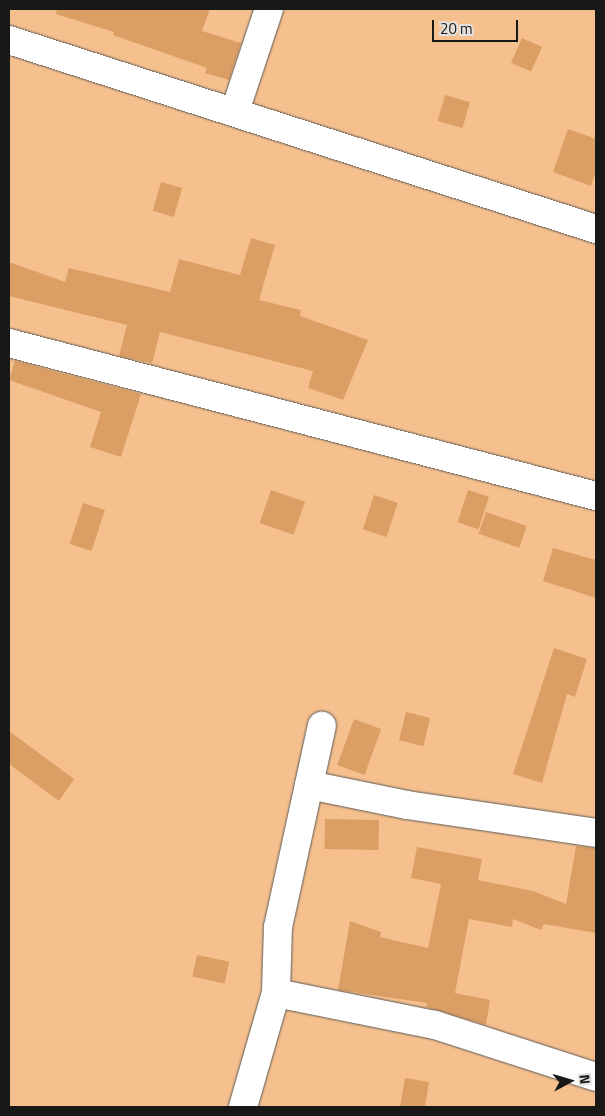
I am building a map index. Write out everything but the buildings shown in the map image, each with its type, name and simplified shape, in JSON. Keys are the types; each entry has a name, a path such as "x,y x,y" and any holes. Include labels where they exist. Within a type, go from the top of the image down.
{"street":[{"path":"235,111 269,9"},
{"path":"9,40 235,111 596,229"},
{"path":"9,343 596,496"},
{"path":"243,1107 276,992 278,927 322,726"},
{"path":"309,786 407,805 596,833"},
{"path":"276,992 434,1025 596,1077"}],"shaded area":[{"path":"9,9 596,9 596,1107 9,1107"}]}
